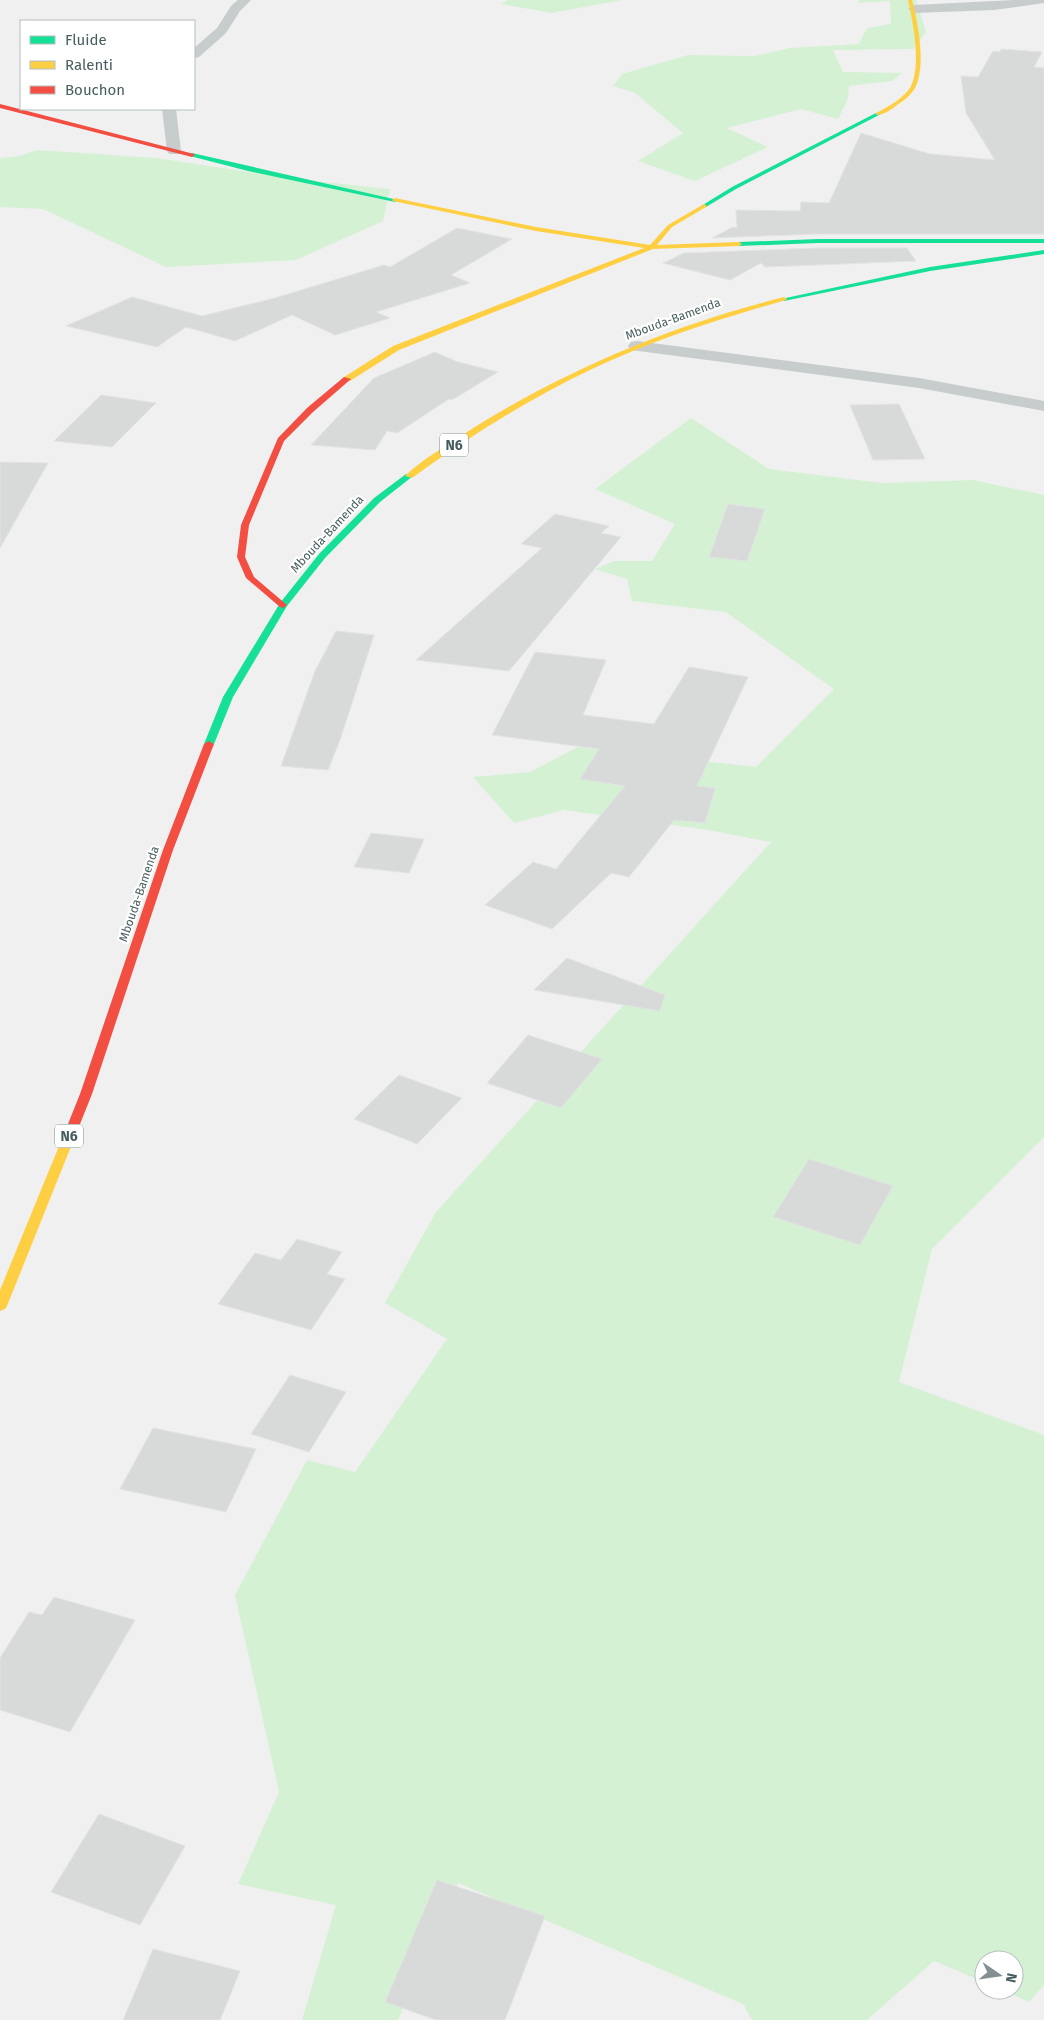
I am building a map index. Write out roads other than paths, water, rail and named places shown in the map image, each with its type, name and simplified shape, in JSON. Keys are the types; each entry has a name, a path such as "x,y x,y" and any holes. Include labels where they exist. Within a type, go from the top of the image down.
{"main road":[{"path":"283,605 250,578 241,557 245,525 280,440 310,410 346,379 396,348 652,247 670,226 691,213 788,159 860,124 904,97 914,85 917,75 912,5"},
{"path":"0,106 276,175 526,227 652,247 818,241 1044,242"},
{"name":"Mbouda-Bamenda","path":"0,1306 86,1094 168,850 225,706 283,605 322,556 377,500 432,459 500,414 567,377 637,346 702,322 782,299 930,269 1044,252"}],"street":[{"path":"195,53 222,30 235,9 245,0"},
{"path":"912,5 994,6 1043,0"},
{"path":"994,6 1039,14"},
{"path":"169,110 174,151"},
{"path":"637,346 919,383 1044,406"}]}
